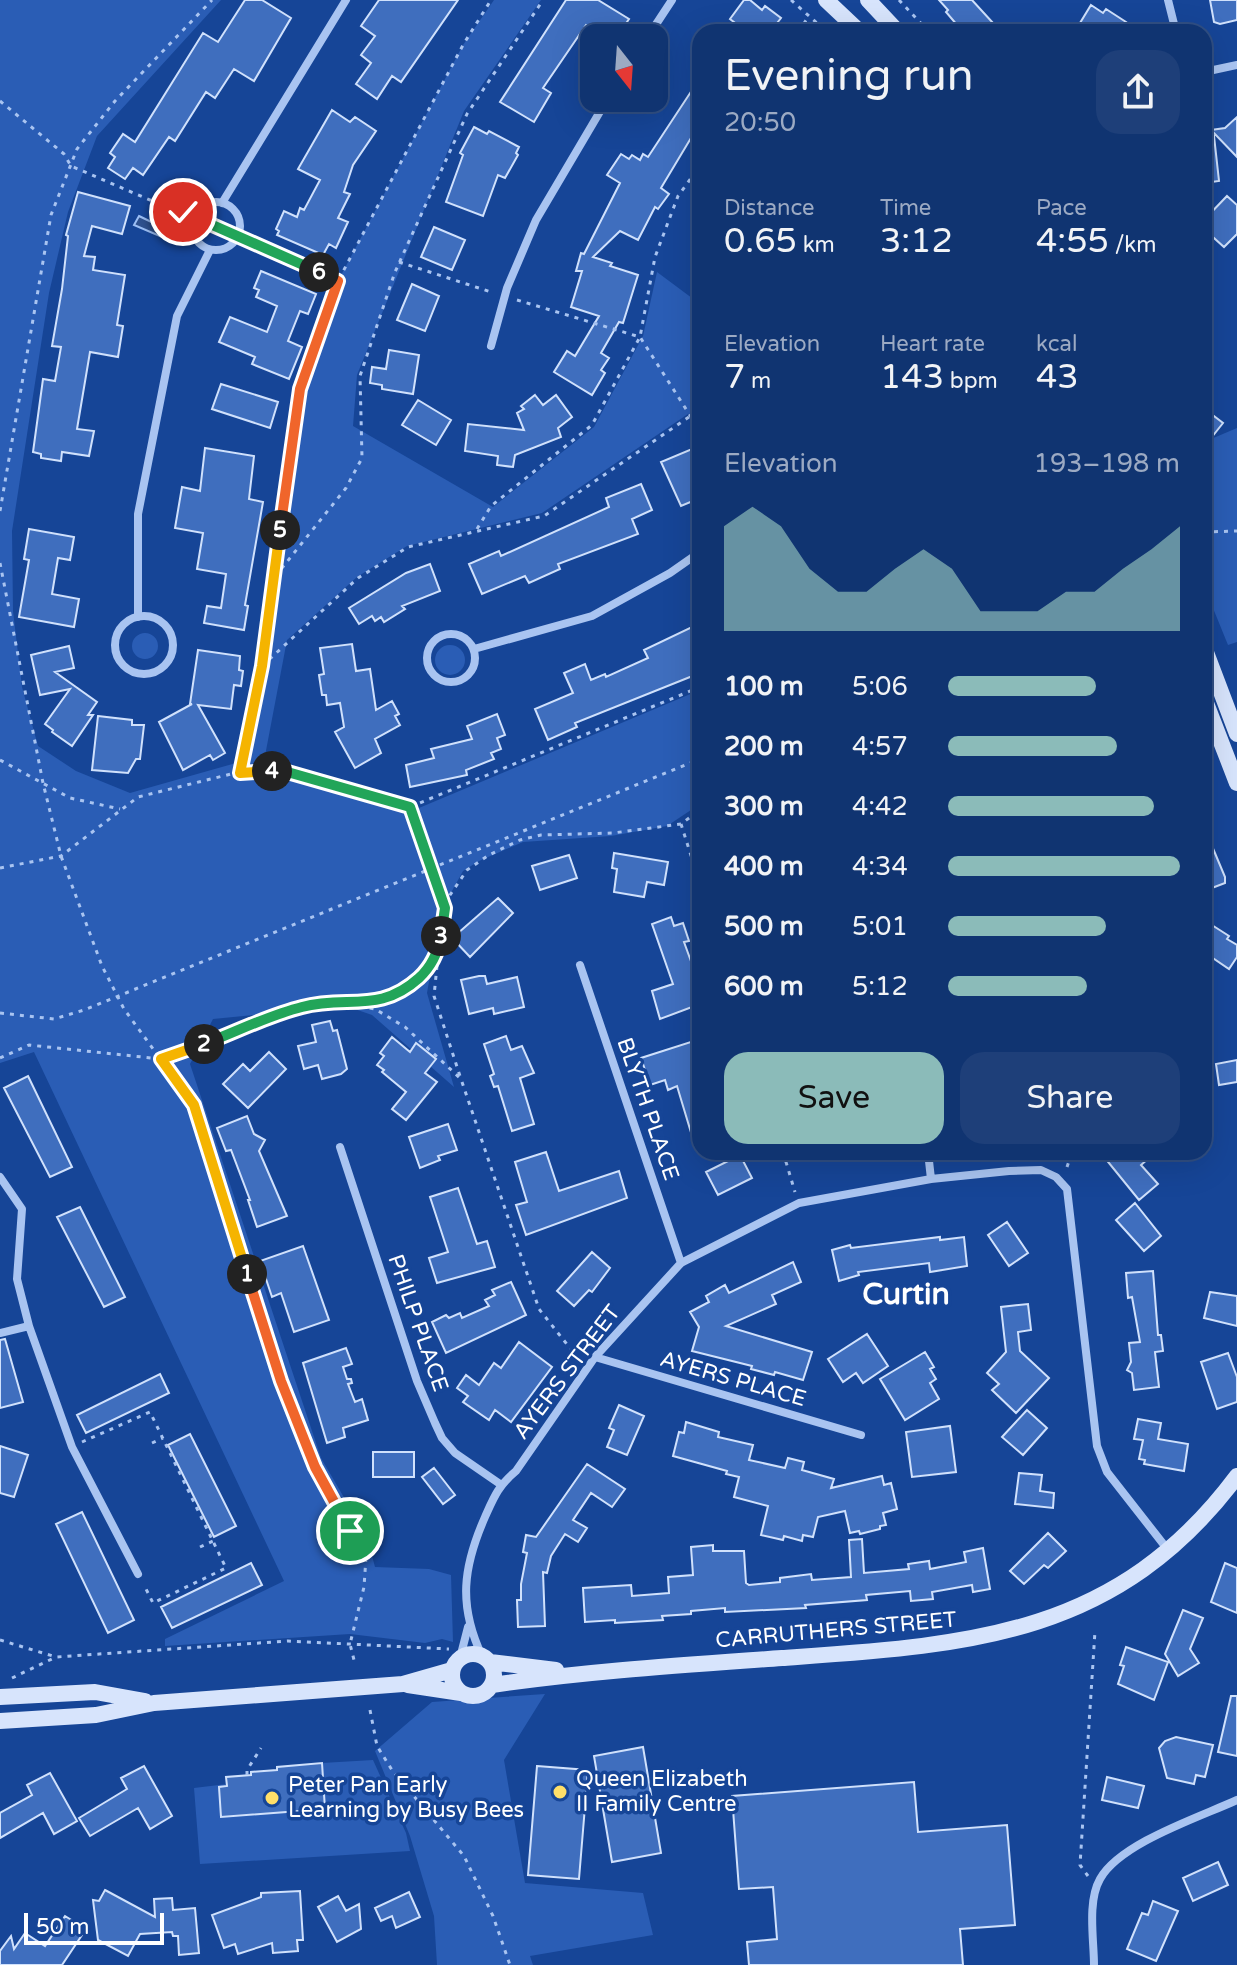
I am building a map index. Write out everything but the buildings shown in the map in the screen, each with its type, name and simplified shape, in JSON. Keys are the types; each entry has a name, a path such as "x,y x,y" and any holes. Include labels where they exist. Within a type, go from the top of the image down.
{"main road":[{"path":"826,0 852,24"},
{"path":"868,0 890,24"},
{"path":"1212,668 1237,734"},
{"path":"1212,719 1237,783"},
{"name":"CARRUTHERS STREET","path":"492,1685 577,1673 896,1650 979,1639 1053,1618 1123,1583 1168,1550 1203,1517 1237,1476"},
{"path":"0,1721 96,1715 154,1703 403,1684 474,1697 487,1691 494,1675 486,1659 474,1654 455,1659 403,1684"},
{"path":"455,1659 453,1683 461,1693"},
{"name":"CARRUTHERS STREET","path":"486,1659 577,1673"},
{"path":"2,1689 95,1692 154,1703"}],"street":[{"path":"222,203 346,0"},
{"path":"656,24 672,0"},
{"path":"1168,0 1174,24"},
{"path":"1212,70 1237,65"},
{"path":"491,346 504,296 536,220 600,112"},
{"path":"222,203 236,213 239,220 237,238 226,248 210,250 202,246 193,233 194,217 206,205 222,203"},
{"path":"138,617 138,514 177,316 210,250"},
{"path":"474,649 592,616 692,557"},
{"path":"138,617 160,621 168,629 173,645 164,666 147,674 135,673 121,664 116,654 115,643 120,628 138,617"},
{"path":"442,636 460,636 474,649 473,668 460,681 441,681 428,667 429,649 442,636"},
{"name":"BLYTH PLACE","path":"580,965 681,1263"},
{"name":"PHILP PLACE","path":"340,1147 417,1381 442,1438 455,1453 500,1484"},
{"path":"929,1160 931,1179"},
{"name":"AYERS STREET","path":"486,1659 469,1626 465,1599 471,1549 500,1484 516,1471 595,1357 681,1263 799,1203 931,1179 1041,1170 1056,1177 1067,1189 1097,1446 1107,1472 1168,1550"},
{"path":"0,1177 22,1209 17,1279 29,1326 72,1447 138,1574"},
{"path":"0,1333 29,1326"},
{"name":"AYERS PLACE","path":"595,1357 861,1435"},
{"name":"AYERS STREET","path":"455,1659 469,1626"},
{"path":"1094,1965 1097,1889 1099,1880 1114,1862 1132,1848 1237,1800"}],"path":[{"path":"0,511 51,215 77,149 115,101 212,0"},
{"path":"240,773 262,666 300,389 338,281 463,45 491,0"},
{"path":"274,578 346,488 362,458 360,376 399,262 467,114 543,0"},
{"path":"791,0 818,24"},
{"path":"899,0 922,24"},
{"path":"804,24 809,16"},
{"path":"0,101 64,154 71,165 338,281"},
{"path":"477,529 491,506 592,425 640,337 655,257 678,196 692,177"},
{"path":"262,666 358,578 408,547 544,516 692,415 640,337 399,262"},
{"path":"1212,532 1237,531"},
{"path":"0,563 43,783 61,856 102,966 118,997 194,1105 281,1381 315,1467 366,1557 364,1587 350,1644 355,1664"},
{"path":"0,868 61,856 138,797 240,773 284,771 410,807 692,690"},
{"path":"0,760 70,798 120,809"},
{"path":"0,1013 54,1019 118,997 692,762"},
{"path":"410,807 445,908"},
{"path":"581,1362 539,1309 434,996 445,908 467,870 520,840 541,835 613,833 681,824 692,816"},
{"path":"681,824 692,859"},
{"path":"0,1058 29,1045 161,1059 299,1007 380,1001 394,996 424,973 439,952"},
{"path":"343,1002 375,1009 405,1027 461,1079"},
{"path":"786,1160 799,1203"},
{"path":"1067,1168 1070,1160"},
{"path":"72,1447 150,1412 226,1568 153,1603 138,1574"},
{"path":"152,1443 163,1438"},
{"path":"200,1547 213,1541"},
{"path":"1095,1631 1080,1865 1097,1889"},
{"path":"0,1640 56,1657 288,1641 441,1647 455,1659"},
{"path":"2,1689 56,1657"},
{"path":"370,1710 377,1746 392,1770 464,1856 493,1916 510,1965"},
{"path":"247,1775 261,1748"}],"shaded area":[{"path":"0,0 221,0 97,136 68,212 49,293 12,531 13,611 22,687 38,746 76,771 130,793 236,763 264,662 301,390 338,281 463,45 494,0 541,0 464,111 357,375 353,426 493,507 594,427 643,336 657,272 692,298 692,413 542,513 407,546 357,577 287,640 261,777 283,773 407,813 692,693 692,809 667,826 611,836 523,842 463,871 442,909 427,993 454,1087 372,1015 346,1006 213,1019 190,1064 321,1458 367,1537 375,1567 429,1569 451,1575 453,1642 442,1639 425,1643 350,1634 165,1646 165,1639 284,1581 34,1052 0,1063"},
{"path":"139,216 166,229 162,237 134,225"},
{"path":"1237,428 1237,642 1228,645 1212,606 1212,439"},
{"path":"145,633 154,637 158,646 154,655 145,659 136,655 132,646 136,637"},
{"path":"450,645 461,649 465,660 461,671 450,675 439,671 435,660 439,649"},
{"path":"545,1694 504,1760 525,1883 643,1893 653,1935 530,1956 533,1965 437,1965 434,1916 410,1836 375,1751 432,1702"},
{"path":"373,1760 406,1833 410,1851 200,1864 194,1788 227,1784 219,1787 325,1809 322,1763"}],"place":[{"name":"Queen Elizabeth II Family Centre","path":"560,1792"},
{"name":"Peter Pan Early Learning by Busy Bees","path":"272,1798"}],"district":[{"name":"Curtin","path":"906,1294"}],"route":[{"path":"183,212 338,281 300,389 262,666 240,773 284,771 410,807 445,908 439,952 424,973 394,996 380,1001 299,1007 161,1059 194,1105 281,1381 315,1467 350,1531"}]}
